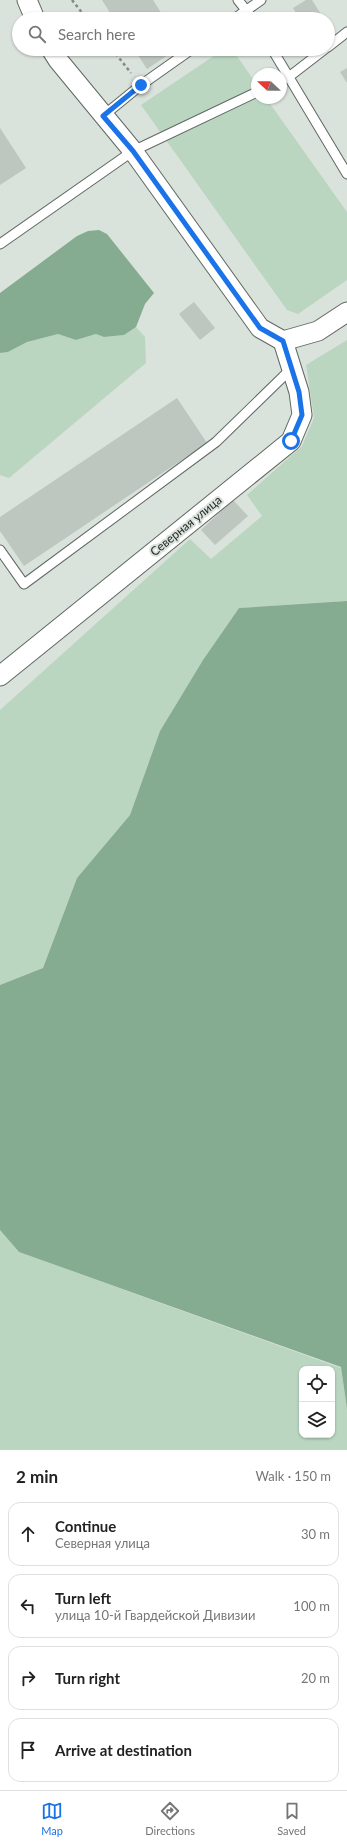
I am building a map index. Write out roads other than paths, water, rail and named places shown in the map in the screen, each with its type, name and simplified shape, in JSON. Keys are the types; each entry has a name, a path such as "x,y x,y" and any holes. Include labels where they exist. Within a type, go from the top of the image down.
{"street":[{"path":"27,0 32,12"},
{"path":"56,56 103,116 133,151 260,328 283,341 318,331 347,312"},
{"name":"Северная улица","path":"0,676 291,441 302,415 299,392 293,367 283,341"}],"lane":[{"path":"238,0 247,10"},
{"path":"244,12 261,0"},
{"path":"335,41 347,32"},
{"path":"103,116 141,85 182,56"},
{"path":"277,56 290,76 347,174"},
{"path":"287,77 316,56"},
{"path":"0,244 133,151 251,95"},
{"path":"0,550 24,584 216,442 293,367"}]}
